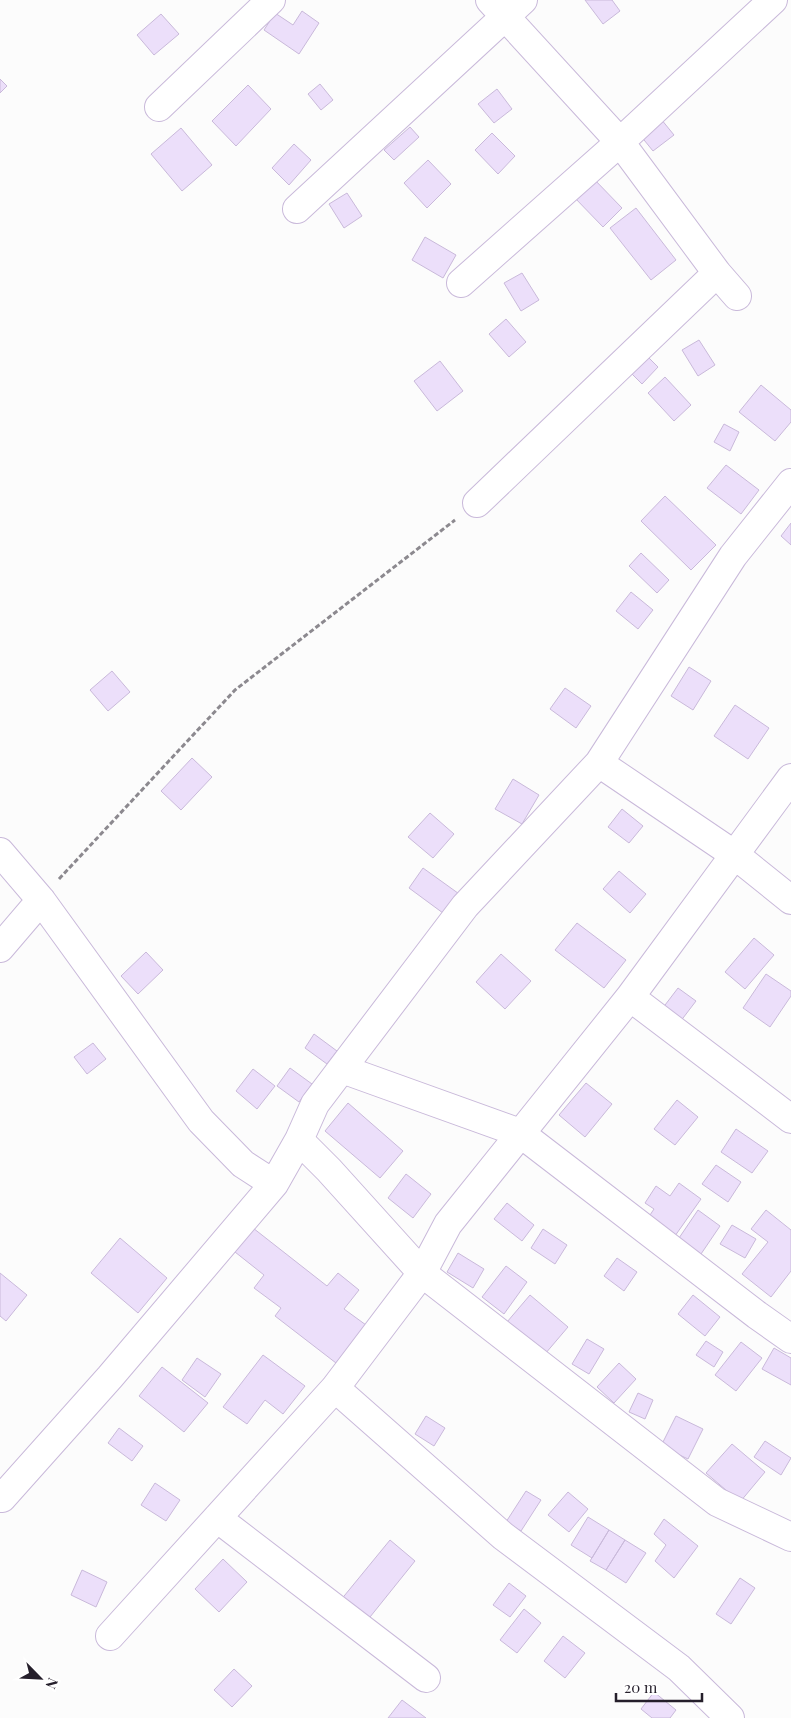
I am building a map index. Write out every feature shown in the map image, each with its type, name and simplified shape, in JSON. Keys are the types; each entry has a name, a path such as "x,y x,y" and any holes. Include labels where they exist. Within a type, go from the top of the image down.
{"street":[{"path":"159,107 272,0"},
{"path":"460,283 620,142 773,0"},
{"path":"297,209 506,6 620,142 717,273 737,296"},
{"path":"477,503 717,273"},
{"path":"2,1498 110,1377 274,1184 299,1140 315,1104 465,906 599,762 733,556 791,483"},
{"path":"599,762 735,855 791,900"},
{"path":"110,1636 335,1388 422,1273 448,1224 630,997 791,778"},
{"path":"0,852 41,900 201,1121 243,1164 274,1184"},
{"path":"0,948 41,900"},
{"path":"630,997 791,1119"},
{"path":"342,1069 520,1133 791,1339"},
{"path":"299,1140 329,1170 422,1273 717,1502 791,1537"},
{"path":"335,1388 503,1536 679,1668 730,1718"},
{"path":"217,1518 426,1678"}],"path":[{"path":"41,900 235,690 477,503"}],"building":[{"path":"585,0 612,0 620,11 603,24"},
{"path":"302,11 319,23 299,54 264,30 275,13 293,25"},
{"path":"161,14 179,34 154,55 137,35"},
{"path":"0,79 7,86 0,93"},
{"path":"320,84 333,100 321,110 308,94"},
{"path":"248,85 271,109 236,146 212,121"},
{"path":"497,89 512,109 494,123 478,104"},
{"path":"661,119 674,135 653,151 640,135"},
{"path":"410,127 419,137 394,160 384,150"},
{"path":"181,128 212,165 182,191 151,154"},
{"path":"492,133 515,156 498,174 475,150"},
{"path":"294,144 311,160 289,185 272,168"},
{"path":"428,160 451,184 427,208 404,183"},
{"path":"592,177 622,208 603,227 573,196"},
{"path":"347,193 362,216 344,228 329,204"},
{"path":"636,208 676,260 651,280 610,228"},
{"path":"425,237 456,255 443,278 412,260"},
{"path":"522,273 539,300 521,311 504,283"},
{"path":"506,319 526,342 509,357 489,334"},
{"path":"699,340 715,365 698,376 682,350"},
{"path":"648,357 658,367 642,384 632,374"},
{"path":"440,361 463,391 437,411 414,381"},
{"path":"665,377 691,405 674,421 648,393"},
{"path":"761,385 791,410 791,422 775,441 739,412"},
{"path":"724,424 739,432 730,451 714,442"},
{"path":"726,465 759,490 741,514 707,488"},
{"path":"665,496 716,545 691,570 641,521"},
{"path":"791,523 791,545 781,536"},
{"path":"641,553 669,580 657,593 629,566"},
{"path":"631,592 653,610 638,629 616,611"},
{"path":"689,667 711,681 693,710 671,696"},
{"path":"112,671 130,692 108,711 90,690"},
{"path":"565,688 591,706 576,728 550,709"},
{"path":"735,705 769,728 748,759 714,736"},
{"path":"192,758 212,777 181,810 161,791"},
{"path":"513,779 539,795 522,824 495,809"},
{"path":"622,809 643,826 629,843 608,827"},
{"path":"430,813 454,834 433,858 408,837"},
{"path":"423,868 462,896 447,916 409,888"},
{"path":"619,871 646,894 630,913 603,889"},
{"path":"577,923 626,960 604,988 555,950"},
{"path":"754,938 774,955 745,989 725,972"},
{"path":"146,952 163,970 138,994 121,976"},
{"path":"501,954 531,981 505,1009 476,982"},
{"path":"766,974 791,991 791,996 770,1027 743,1008"},
{"path":"678,988 696,1001 680,1022 662,1009"},
{"path":"314,1034 337,1051 327,1064 305,1048"},
{"path":"93,1043 106,1059 87,1074 74,1057"},
{"path":"290,1068 312,1084 299,1102 277,1086"},
{"path":"253,1069 275,1086 257,1109 236,1091"},
{"path":"586,1083 612,1104 585,1137 559,1115"},
{"path":"677,1100 698,1117 675,1145 654,1129"},
{"path":"348,1103 403,1151 380,1178 325,1131"},
{"path":"736,1129 768,1151 752,1173 721,1152"},
{"path":"716,1165 741,1182 728,1202 702,1184"},
{"path":"406,1174 431,1194 413,1218 388,1198"},
{"path":"679,1183 701,1199 670,1243 644,1224 654,1209 645,1203 656,1186 670,1196"},
{"path":"507,1203 534,1225 522,1241 494,1219"},
{"path":"698,1210 720,1226 701,1254 679,1238"},
{"path":"766,1210 791,1230 791,1271 771,1297 742,1274 768,1242 751,1229"},
{"path":"732,1225 756,1239 745,1258 720,1244"},
{"path":"253,1228 327,1286 338,1273 359,1290 344,1309 366,1325 336,1363 275,1316 281,1308 254,1288 264,1275 235,1252"},
{"path":"543,1229 567,1245 555,1264 531,1248"},
{"path":"120,1238 167,1278 138,1313 91,1273"},
{"path":"458,1253 484,1269 473,1288 447,1272"},
{"path":"617,1258 637,1272 624,1291 604,1276"},
{"path":"506,1266 527,1282 504,1314 482,1297"},
{"path":"0,1273 27,1295 6,1321 0,1316"},
{"path":"530,1295 568,1327 545,1354 507,1322"},
{"path":"693,1295 720,1317 705,1336 678,1314"},
{"path":"587,1339 604,1349 589,1374 572,1364"},
{"path":"706,1341 723,1352 714,1367 696,1355"},
{"path":"741,1342 762,1358 736,1391 715,1375"},
{"path":"774,1348 791,1358 791,1385 762,1369"},
{"path":"263,1355 305,1386 283,1414 265,1400 247,1424 223,1407"},
{"path":"197,1358 221,1374 205,1397 182,1380"},
{"path":"619,1363 636,1379 614,1403 597,1387"},
{"path":"162,1367 208,1403 184,1432 139,1396"},
{"path":"638,1393 653,1400 645,1419 629,1412"},
{"path":"426,1416 445,1428 434,1446 415,1434"},
{"path":"676,1416 703,1429 688,1459 661,1446"},
{"path":"119,1428 143,1446 132,1461 108,1443"},
{"path":"765,1441 791,1458 781,1475 754,1457"},
{"path":"732,1444 765,1472 740,1502 706,1473"},
{"path":"155,1483 180,1500 166,1521 141,1505"},
{"path":"526,1491 541,1500 521,1531 506,1522"},
{"path":"568,1492 588,1509 569,1532 548,1515"},
{"path":"588,1517 609,1530 592,1558 571,1545"},
{"path":"664,1519 698,1546 674,1578 655,1561 666,1545 654,1534"},
{"path":"609,1530 625,1540 606,1570 590,1561"},
{"path":"390,1540 415,1561 366,1622 340,1601"},
{"path":"625,1540 646,1553 626,1583 606,1570"},
{"path":"223,1559 247,1582 219,1612 195,1589"},
{"path":"82,1570 107,1582 96,1607 71,1595"},
{"path":"740,1578 755,1588 731,1624 716,1614"},
{"path":"509,1583 526,1596 510,1617 493,1605"},
{"path":"524,1609 541,1623 517,1653 500,1640"},
{"path":"563,1636 585,1653 565,1678 544,1661"},
{"path":"234,1669 252,1686 232,1707 214,1690"},
{"path":"654,1692 676,1710 670,1718 652,1718 641,1709"},
{"path":"402,1700 426,1718 388,1718"}]}
